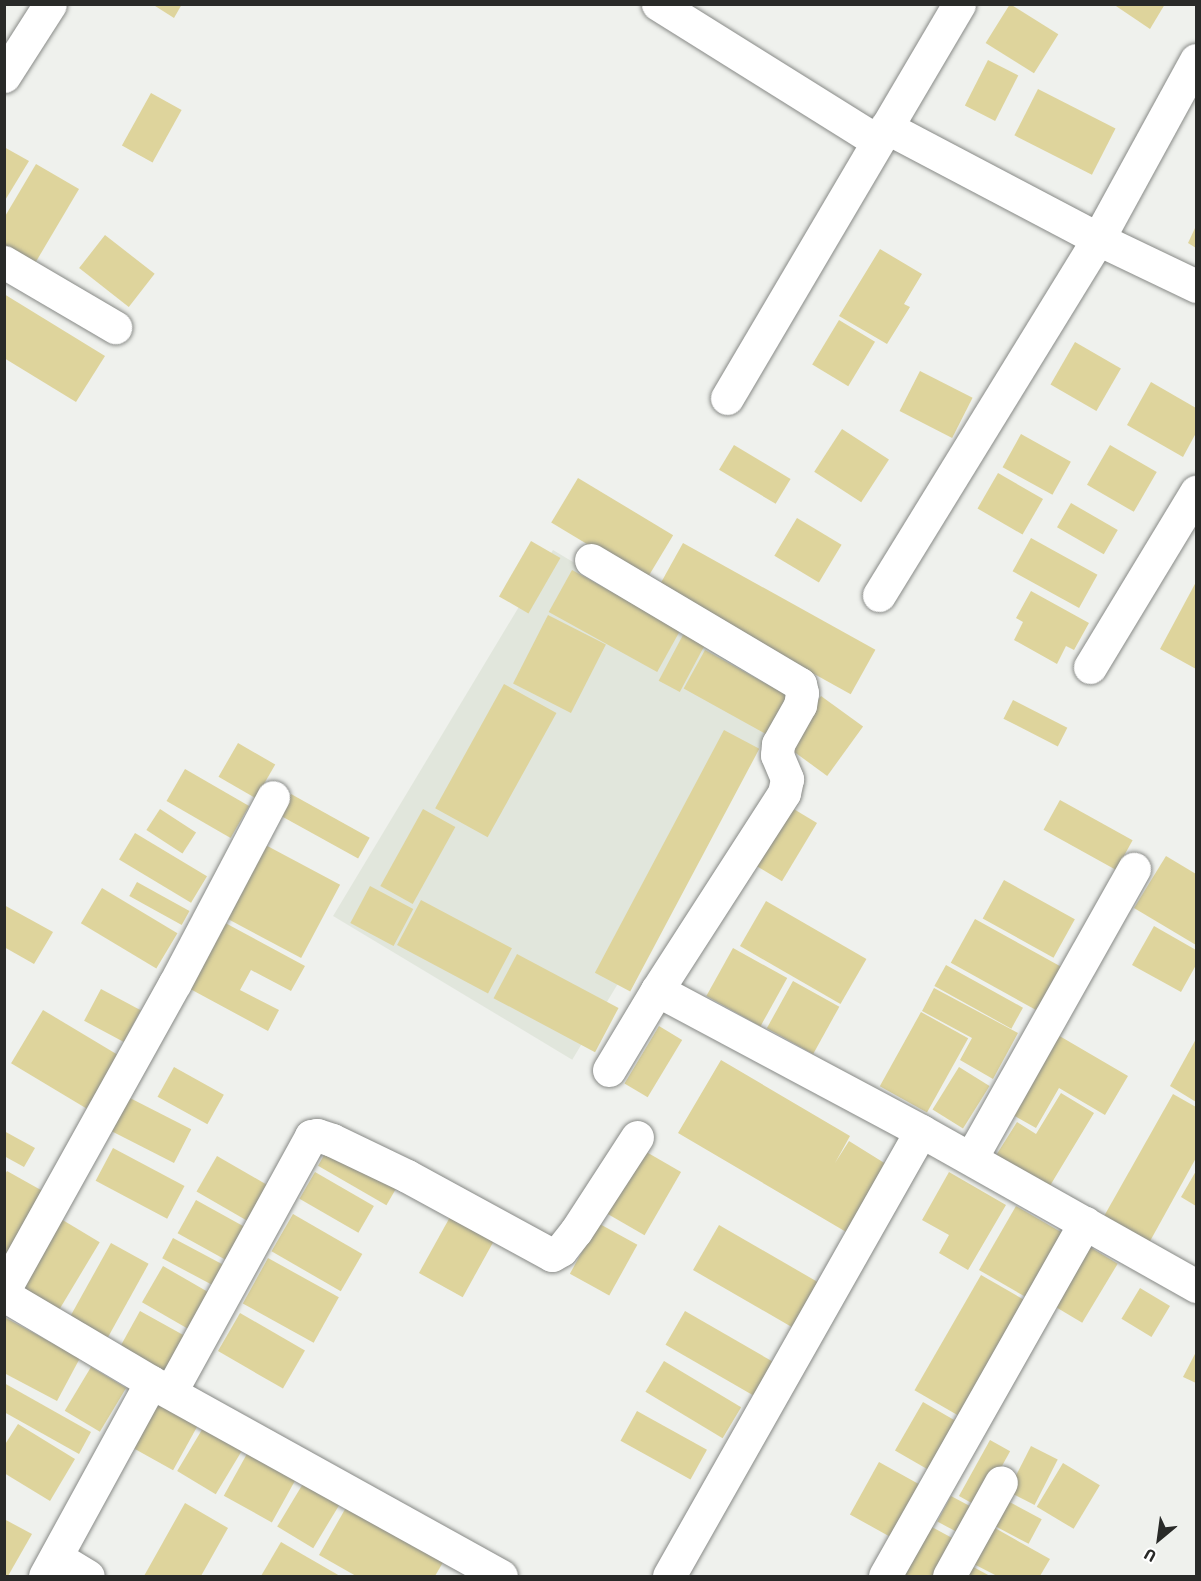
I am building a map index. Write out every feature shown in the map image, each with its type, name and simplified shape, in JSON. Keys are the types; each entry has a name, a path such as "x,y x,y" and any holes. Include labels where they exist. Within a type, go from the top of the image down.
{"street":[{"path":"4,75 50,4"},
{"path":"658,4 882,134 1197,286"},
{"path":"727,398 958,4"},
{"path":"879,595 1098,239 1197,60"},
{"path":"4,262 115,327"},
{"path":"1090,667 1197,492"},
{"path":"591,560 800,684 802,693 800,705 778,744 777,755 787,779 784,793 657,990 609,1070"},
{"path":"4,1290 175,983 273,798"},
{"path":"971,1158 1134,869"},
{"path":"657,990 971,1158 1197,1286"},
{"path":"669,1576 921,1131"},
{"path":"88,1576 51,1567 311,1136 316,1135 332,1140 407,1176 552,1255 561,1250 576,1231 637,1137"},
{"path":"885,1576 1085,1223"},
{"path":"4,1295 161,1387 501,1576"},
{"path":"949,1576 1001,1482"}],"shaded area":[{"path":"553,550 792,694 572,1060 333,916"}],"building":[{"path":"152,4 182,4 174,18"},
{"path":"1010,4 1058,34 1034,73 986,43"},
{"path":"1113,4 1165,4 1150,29"},
{"path":"988,60 1018,75 995,121 965,105"},
{"path":"1038,89 1116,128 1092,175 1014,135"},
{"path":"151,93 182,110 153,162 122,145"},
{"path":"4,147 29,161 4,202"},
{"path":"36,164 79,189 34,265 4,247 4,218"},
{"path":"1196,226 1196,248 1188,243"},
{"path":"105,235 155,274 129,307 79,268"},
{"path":"880,249 922,274 904,304 910,307 887,344 839,316"},
{"path":"4,294 105,356 76,402 4,358"},
{"path":"839,320 875,342 848,386 812,365"},
{"path":"1075,342 1121,368 1096,411 1050,384"},
{"path":"920,371 973,398 952,438 900,411"},
{"path":"1151,382 1196,408 1196,433 1183,457 1127,425"},
{"path":"842,429 889,459 861,502 814,472"},
{"path":"1021,434 1071,462 1052,495 1003,467"},
{"path":"734,445 791,479 776,504 719,470"},
{"path":"1110,445 1157,472 1134,512 1087,485"},
{"path":"998,473 1043,499 1023,535 978,509"},
{"path":"578,478 673,535 646,580 551,523"},
{"path":"1071,503 1118,530 1104,554 1057,527"},
{"path":"797,518 842,545 819,582 774,556"},
{"path":"1031,538 1097,575 1079,608 1013,571"},
{"path":"531,541 560,558 528,613 499,596"},
{"path":"683,543 875,650 851,694 658,588"},
{"path":"572,570 680,630 657,672 549,612"},
{"path":"1196,582 1196,669 1160,649"},
{"path":"1031,591 1089,623 1074,650 1066,646 1057,664 1014,640 1023,622 1016,618"},
{"path":"548,615 606,645 571,713 513,684"},
{"path":"684,633 705,644 680,692 659,681"},
{"path":"705,650 787,696 766,734 684,688"},
{"path":"504,684 556,713 488,837 435,808"},
{"path":"821,696 863,727 827,776 785,745"},
{"path":"1013,700 1067,728 1058,746 1003,719"},
{"path":"724,730 759,749 630,992 595,973"},
{"path":"238,743 275,764 256,798 219,777"},
{"path":"185,769 249,806 231,838 166,801"},
{"path":"291,794 370,838 358,859 279,815"},
{"path":"1060,800 1133,840 1116,870 1044,830"},
{"path":"787,805 817,823 782,881 752,863"},
{"path":"160,809 196,832 182,853 146,830"},
{"path":"423,809 455,827 413,904 380,886"},
{"path":"135,833 207,876 191,903 119,860"},
{"path":"258,841 340,885 301,958 219,914"},
{"path":"1166,856 1196,874 1196,945 1134,908"},
{"path":"1004,880 1075,919 1054,958 983,918"},
{"path":"137,882 189,911 182,925 129,896"},
{"path":"370,886 413,909 394,946 350,923"},
{"path":"102,888 177,933 156,968 81,923"},
{"path":"421,900 512,948 488,993 397,945"},
{"path":"766,901 866,959 840,1004 740,946"},
{"path":"4,905 53,932 34,964 4,947"},
{"path":"216,918 305,966 291,991 251,970 240,990 279,1010 268,1031 181,984"},
{"path":"975,919 1062,967 1037,1011 951,963"},
{"path":"1154,926 1196,950 1196,965 1181,992 1132,965"},
{"path":"733,948 787,978 761,1026 706,996"},
{"path":"517,954 619,1008 595,1052 494,998"},
{"path":"946,965 1023,1008 1011,1029 934,986"},
{"path":"793,981 839,1007 813,1054 767,1028"},
{"path":"934,988 1018,1033 993,1079 960,1060 972,1038 922,1011"},
{"path":"101,989 141,1010 124,1042 84,1021"},
{"path":"43,1010 118,1055 86,1108 11,1063"},
{"path":"921,1012 968,1038 927,1113 880,1086"},
{"path":"659,1026 682,1040 648,1097 624,1083"},
{"path":"1051,1031 1128,1076 1105,1115 1059,1088 1036,1128 1013,1115"},
{"path":"1196,1039 1196,1102 1170,1086"},
{"path":"721,1060 850,1136 835,1163 849,1141 894,1169 853,1236 678,1133"},
{"path":"174,1067 224,1095 207,1124 158,1097"},
{"path":"959,1067 990,1086 963,1128 933,1109"},
{"path":"1061,1093 1094,1113 1048,1189 995,1157 1017,1122 1036,1134"},
{"path":"1173,1094 1196,1107 1196,1158 1149,1243 1103,1218"},
{"path":"128,1097 191,1129 174,1163 111,1131"},
{"path":"4,1131 35,1148 24,1167 4,1156"},
{"path":"330,1145 398,1184 386,1205 318,1166"},
{"path":"636,1146 681,1172 645,1235 600,1209"},
{"path":"113,1148 185,1186 167,1219 96,1181"},
{"path":"217,1156 270,1186 249,1222 196,1192"},
{"path":"7,1171 48,1194 4,1269 4,1176"},
{"path":"1196,1171 1196,1206 1181,1197"},
{"path":"315,1172 374,1206 358,1233 300,1199"},
{"path":"949,1172 1006,1205 968,1270 939,1253 949,1235 922,1220"},
{"path":"196,1200 250,1230 232,1263 178,1233"},
{"path":"1016,1206 1066,1235 1029,1299 979,1270"},
{"path":"293,1214 362,1254 341,1291 272,1251"},
{"path":"56,1216 100,1242 57,1313 13,1287"},
{"path":"450,1217 494,1241 463,1297 419,1273"},
{"path":"598,1223 637,1245 609,1296 570,1274"},
{"path":"719,1225 818,1282 792,1327 693,1270"},
{"path":"173,1238 225,1266 214,1286 162,1258"},
{"path":"1080,1241 1118,1264 1082,1323 1044,1300"},
{"path":"111,1243 149,1264 105,1342 68,1321"},
{"path":"268,1258 339,1297 314,1343 243,1303"},
{"path":"163,1266 215,1296 194,1332 142,1302"},
{"path":"981,1275 1031,1304 965,1419 914,1390"},
{"path":"1140,1288 1170,1306 1151,1337 1121,1319"},
{"path":"140,1311 185,1336 164,1373 119,1349"},
{"path":"685,1311 781,1366 762,1400 666,1345"},
{"path":"240,1313 305,1350 283,1389 218,1351"},
{"path":"4,1317 80,1358 57,1401 4,1373"},
{"path":"1196,1352 1196,1383 1183,1377"},
{"path":"664,1361 741,1407 723,1438 645,1392"},
{"path":"91,1367 126,1388 100,1432 65,1411"},
{"path":"4,1383 91,1432 79,1454 4,1412"},
{"path":"149,1394 200,1422 173,1470 122,1442"},
{"path":"923,1402 959,1423 931,1471 895,1450"},
{"path":"637,1411 707,1450 690,1480 621,1441"},
{"path":"206,1423 245,1446 216,1494 177,1471"},
{"path":"18,1424 75,1459 50,1501 4,1473 4,1446"},
{"path":"990,1440 1010,1451 979,1507 959,1496"},
{"path":"1031,1446 1058,1460 1035,1505 1008,1491"},
{"path":"248,1452 296,1479 272,1522 224,1496"},
{"path":"879,1462 924,1487 895,1540 850,1514"},
{"path":"1063,1463 1100,1485 1074,1529 1037,1507"},
{"path":"304,1482 340,1504 313,1548 277,1527"},
{"path":"951,1496 974,1508 960,1534 937,1522"},
{"path":"1002,1498 1042,1519 1029,1544 989,1523"},
{"path":"185,1503 228,1528 201,1576 144,1576"},
{"path":"348,1504 445,1559 435,1576 356,1576 319,1555"},
{"path":"4,1519 32,1534 8,1576 4,1576"},
{"path":"919,1520 954,1539 933,1576 893,1576"},
{"path":"986,1523 1050,1559 1040,1576 997,1576 966,1560"},
{"path":"281,1542 340,1576 261,1576"},
{"path":"966,1563 990,1576 958,1576"}]}
